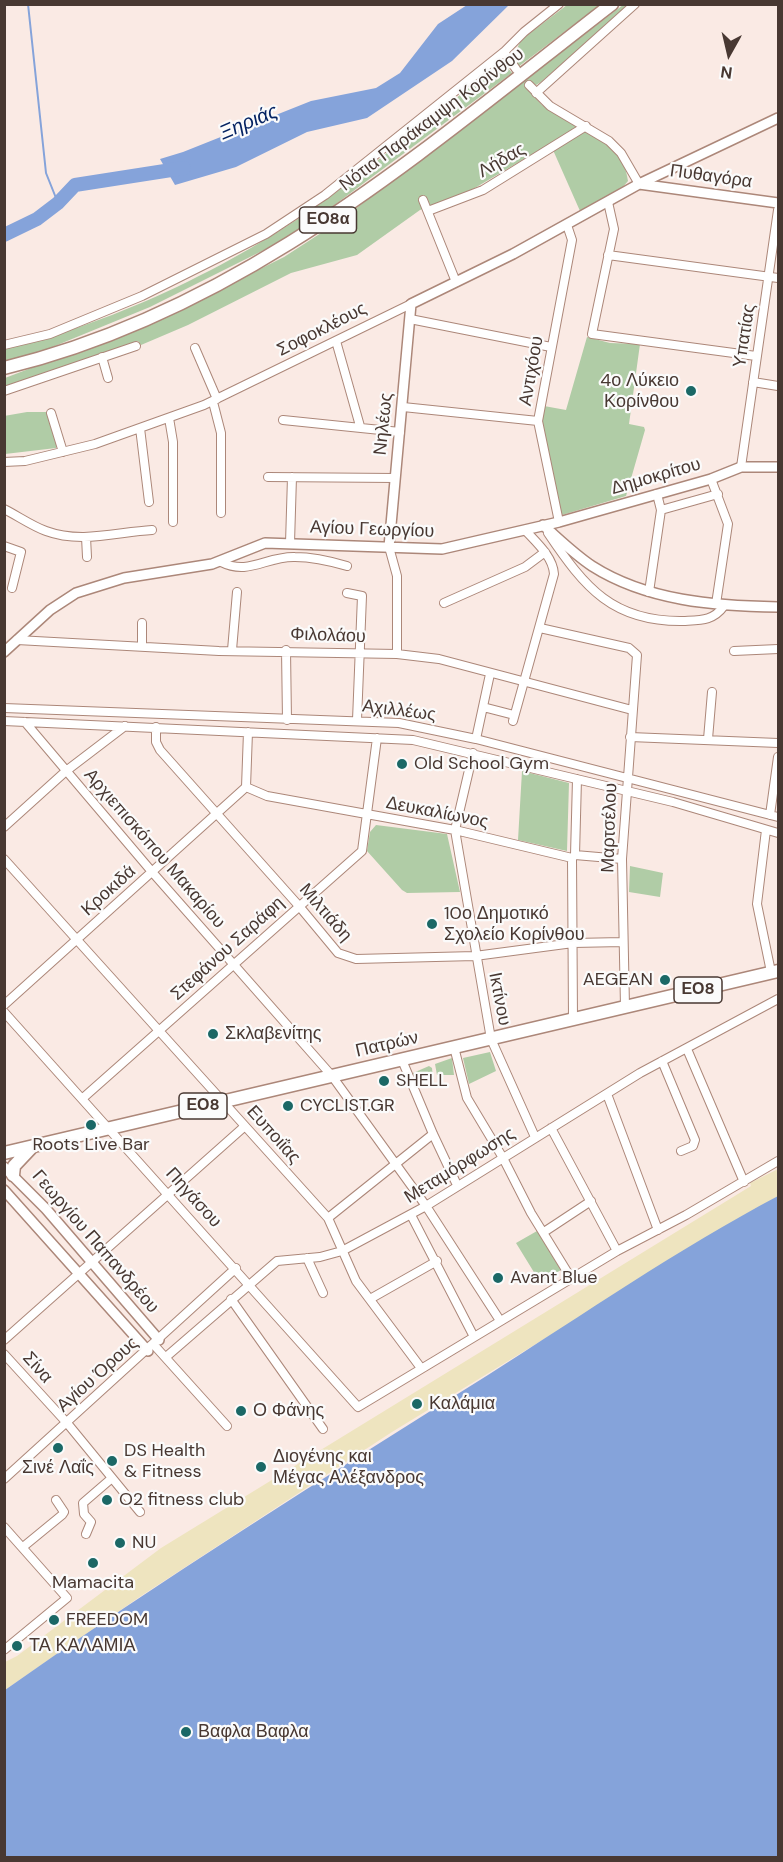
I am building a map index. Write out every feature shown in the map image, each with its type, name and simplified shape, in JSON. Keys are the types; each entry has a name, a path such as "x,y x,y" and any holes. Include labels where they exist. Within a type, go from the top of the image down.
{"main road":[{"name":"Νότια Παράκαμψη Κορίνθου","path":"4,368 72,348 148,320 288,246 350,205 612,4"},
{"name":"Πατρών","path":"4,1153 625,1007 776,974"},
{"path":"9,1171 34,1146"}],"street":[{"path":"4,345 50,334 142,296 266,234 325,195 504,52 524,32 559,4"},
{"path":"536,93 635,4"},
{"path":"504,52 516,69"},
{"path":"529,85 550,106 609,141 621,153 639,184"},
{"name":"Σοφοκλέους","path":"4,462 25,461 95,444 215,400 456,282 567,225 639,184 778,118"},
{"name":"Λήδας","path":"428,211 483,190 586,126"},
{"name":"Πυθαγόρα","path":"639,184 778,202"},
{"path":"423,200 456,282"},
{"path":"608,202 614,230 592,334 756,356"},
{"name":"Υπατίας","path":"741,468 778,210"},
{"name":"Αντιχόου","path":"559,522 538,421 572,240 567,225"},
{"path":"608,255 778,278"},
{"name":"Νηλέως","path":"389,547 411,304"},
{"path":"410,319 551,347"},
{"path":"336,341 360,426"},
{"path":"4,391 136,346"},
{"path":"195,348 215,400 221,434 221,513"},
{"path":"102,357 108,378"},
{"path":"753,382 778,386"},
{"path":"403,407 538,421"},
{"path":"51,412 63,452"},
{"path":"169,418 173,442 173,522"},
{"path":"283,420 360,426 400,432"},
{"path":"140,428 148,502"},
{"name":"Δημοκρίτου","path":"543,525 711,479 741,468 778,467"},
{"path":"268,477 395,478"},
{"path":"290,543 292,477"},
{"path":"543,525 585,583 609,603 645,619 706,620 715,616 720,605 728,524 711,479"},
{"path":"649,592 661,510 657,494"},
{"path":"661,510 718,494"},
{"path":"4,509 46,531 86,537 152,530"},
{"path":"543,525 593,567 649,592 720,605 778,607"},
{"name":"Αγίου Γεωργίου","path":"4,652 50,610 76,593 124,578 221,561 255,546 274,542 442,549 543,525"},
{"path":"483,707 513,718 554,574 545,552 525,530"},
{"path":"86,537 87,557"},
{"path":"4,546 21,552 12,588"},
{"path":"389,547 397,576 397,654"},
{"path":"444,603 525,567 545,552"},
{"path":"221,561 236,569 294,556 327,560 346,566"},
{"path":"232,650 237,592"},
{"path":"347,593 362,596 357,720"},
{"path":"142,623 142,646"},
{"name":"Μαρτσέλου","path":"540,628 636,651 638,658 626,777 622,859 625,1007"},
{"name":"Φιλολάου","path":"17,640 232,650 397,654 439,659 632,710"},
{"path":"734,651 778,649"},
{"path":"286,650 287,720"},
{"path":"476,739 490,674"},
{"path":"708,739 712,692"},
{"name":"Αχιλλέως","path":"4,708 399,723 476,739 774,816"},
{"name":"Αχιλλέως","path":"4,721 413,740 711,813 778,833"},
{"name":"Αρχιεπισκόπου Μακαρίου","path":"25,722 153,873 234,962 332,1076 396,1162 499,1319"},
{"path":"4,827 66,771 125,726"},
{"name":"Μιλτιάδη","path":"156,728 156,741 160,750 338,953 351,959 475,956 573,944 623,942"},
{"path":"246,787 248,732"},
{"path":"630,737 778,744"},
{"name":"Στεφάνου Σαράφη","path":"83,1098 362,851 377,738"},
{"name":"Ικτίνου","path":"473,753 455,830 475,956 491,1039 535,1137"},
{"path":"774,816 778,757"},
{"path":"573,1020 577,779"},
{"name":"Κροκιδά","path":"4,1005 246,787"},
{"name":"Δευκαλίωνος","path":"246,787 267,796 455,830 574,857 622,859"},
{"path":"766,830 757,904 776,974"},
{"name":"Ευποιΐας","path":"4,859 328,1218 356,1281 421,1368"},
{"name":"Μεταμόρφωσης","path":"166,1357 277,1261 342,1251 411,1215 662,1061 778,999"},
{"name":"Πηγάσου","path":"4,1012 169,1193 358,1407 421,1368"},
{"path":"454,1047 466,1098 571,1278"},
{"path":"687,1049 744,1182"},
{"path":"402,1060 457,1185"},
{"path":"662,1061 695,1140 693,1146 681,1151"},
{"path":"607,1094 658,1230"},
{"path":"4,1340 245,1126"},
{"path":"551,1128 617,1251"},
{"path":"328,1218 433,1134"},
{"path":"421,1368 499,1319 778,1161"},
{"name":"Γεωργίου Παπανδρέου","path":"9,1171 91,1261 154,1345"},
{"name":"Γεωργίου Παπανδρέου","path":"4,1190 80,1273 166,1357 227,1426"},
{"path":"544,1232 591,1201"},
{"path":"411,1215 437,1261 473,1335"},
{"path":"307,1258 323,1293"},
{"path":"370,1299 437,1261"},
{"name":"Αγίου Όρους","path":"4,1479 236,1268"},
{"path":"231,1299 323,1429"},
{"name":"Σίνα","path":"4,1354 67,1423 140,1512"},
{"path":"86,1534 90,1522 84,1514 82,1503 112,1478"},
{"path":"23,1547 62,1515 64,1512 56,1500"},
{"path":"4,1527 67,1598 4,1650"}],"green space":[{"path":"567,5 600,5 518,67 514,55 521,40"},
{"path":"623,5 629,5 541,82 536,85 532,83 526,87 542,105 580,126 468,192 420,210 357,255 291,273 188,325 141,345 138,341 5,388 5,378 162,318 284,257 338,222"},
{"path":"496,67 508,68 512,73 321,215 272,246 150,307 28,357 5,364 5,348 90,323 134,306 178,287 261,242 335,193"},
{"path":"587,130 602,140 619,157 628,181 622,188 580,211 553,150"},
{"path":"587,337 610,343 640,344 629,424 644,427 645,430 626,496 562,515 541,421 544,406 566,410"},
{"path":"27,412 47,412 56,448 5,454 4,416"},
{"path":"522,771 569,783 567,851 518,840"},
{"path":"376,825 447,834 460,892 407,893 402,890 367,851 370,832"},
{"path":"630,866 663,873 660,897 629,892"},
{"path":"490,1052 496,1071 469,1084 463,1058"},
{"path":"452,1058 454,1075 437,1075 435,1064"},
{"path":"429,1066 432,1068 433,1079 414,1082 413,1073"},
{"path":"537,1231 561,1270 540,1282 516,1243"}],"sand":[{"name":"Καλάμια","path":"778,1169 778,1196 392,1432 141,1596 5,1690 5,1662 17,1656 161,1548 751,1186 750,1183"}],"water":[{"path":"467,5 509,5 452,61 367,118 307,132 236,167 175,185 160,159 311,101 376,88 400,73 438,24"},
{"path":"778,1196 778,1857 5,1857 5,1690 184,1568 305,1490 668,1260"}],"waterway":[{"path":"28,4 46,173 58,203"},
{"name":"Ξηριάς","path":"4,235 37,219 58,203 75,185 184,168"}],"place":[{"name":"4ο Λύκειο Κορίνθου","path":"691,391"},
{"name":"Old School Gym","path":"402,764"},
{"name":"10ο Δημοτικό Σχολείο Κορίνθου","path":"432,924"},
{"name":"AEGEAN","path":"665,980"},
{"name":"Σκλαβενίτης","path":"213,1034"},
{"name":"SHELL","path":"384,1081"},
{"name":"CYCLIST.GR","path":"288,1106"},
{"name":"Roots Live Bar","path":"91,1125"},
{"name":"Avant Blue","path":"498,1278"},
{"name":"Καλάμια","path":"417,1404"},
{"name":"Ο Φάνης","path":"241,1411"},
{"name":"Σινέ Λαΐς","path":"58,1448"},
{"name":"DS Health & Fitness","path":"112,1461"},
{"name":"Διογένης και Μέγας Αλέξανδρος","path":"261,1467"},
{"name":"O2 fitness club","path":"107,1500"},
{"name":"NU","path":"120,1543"},
{"name":"Mamacita","path":"93,1563"},
{"name":"FREEDOM","path":"54,1620"},
{"name":"ΤΑ ΚΑΛΑΜΙΑ","path":"17,1646"},
{"name":"Βαφλα Βαφλα","path":"186,1732"}]}
